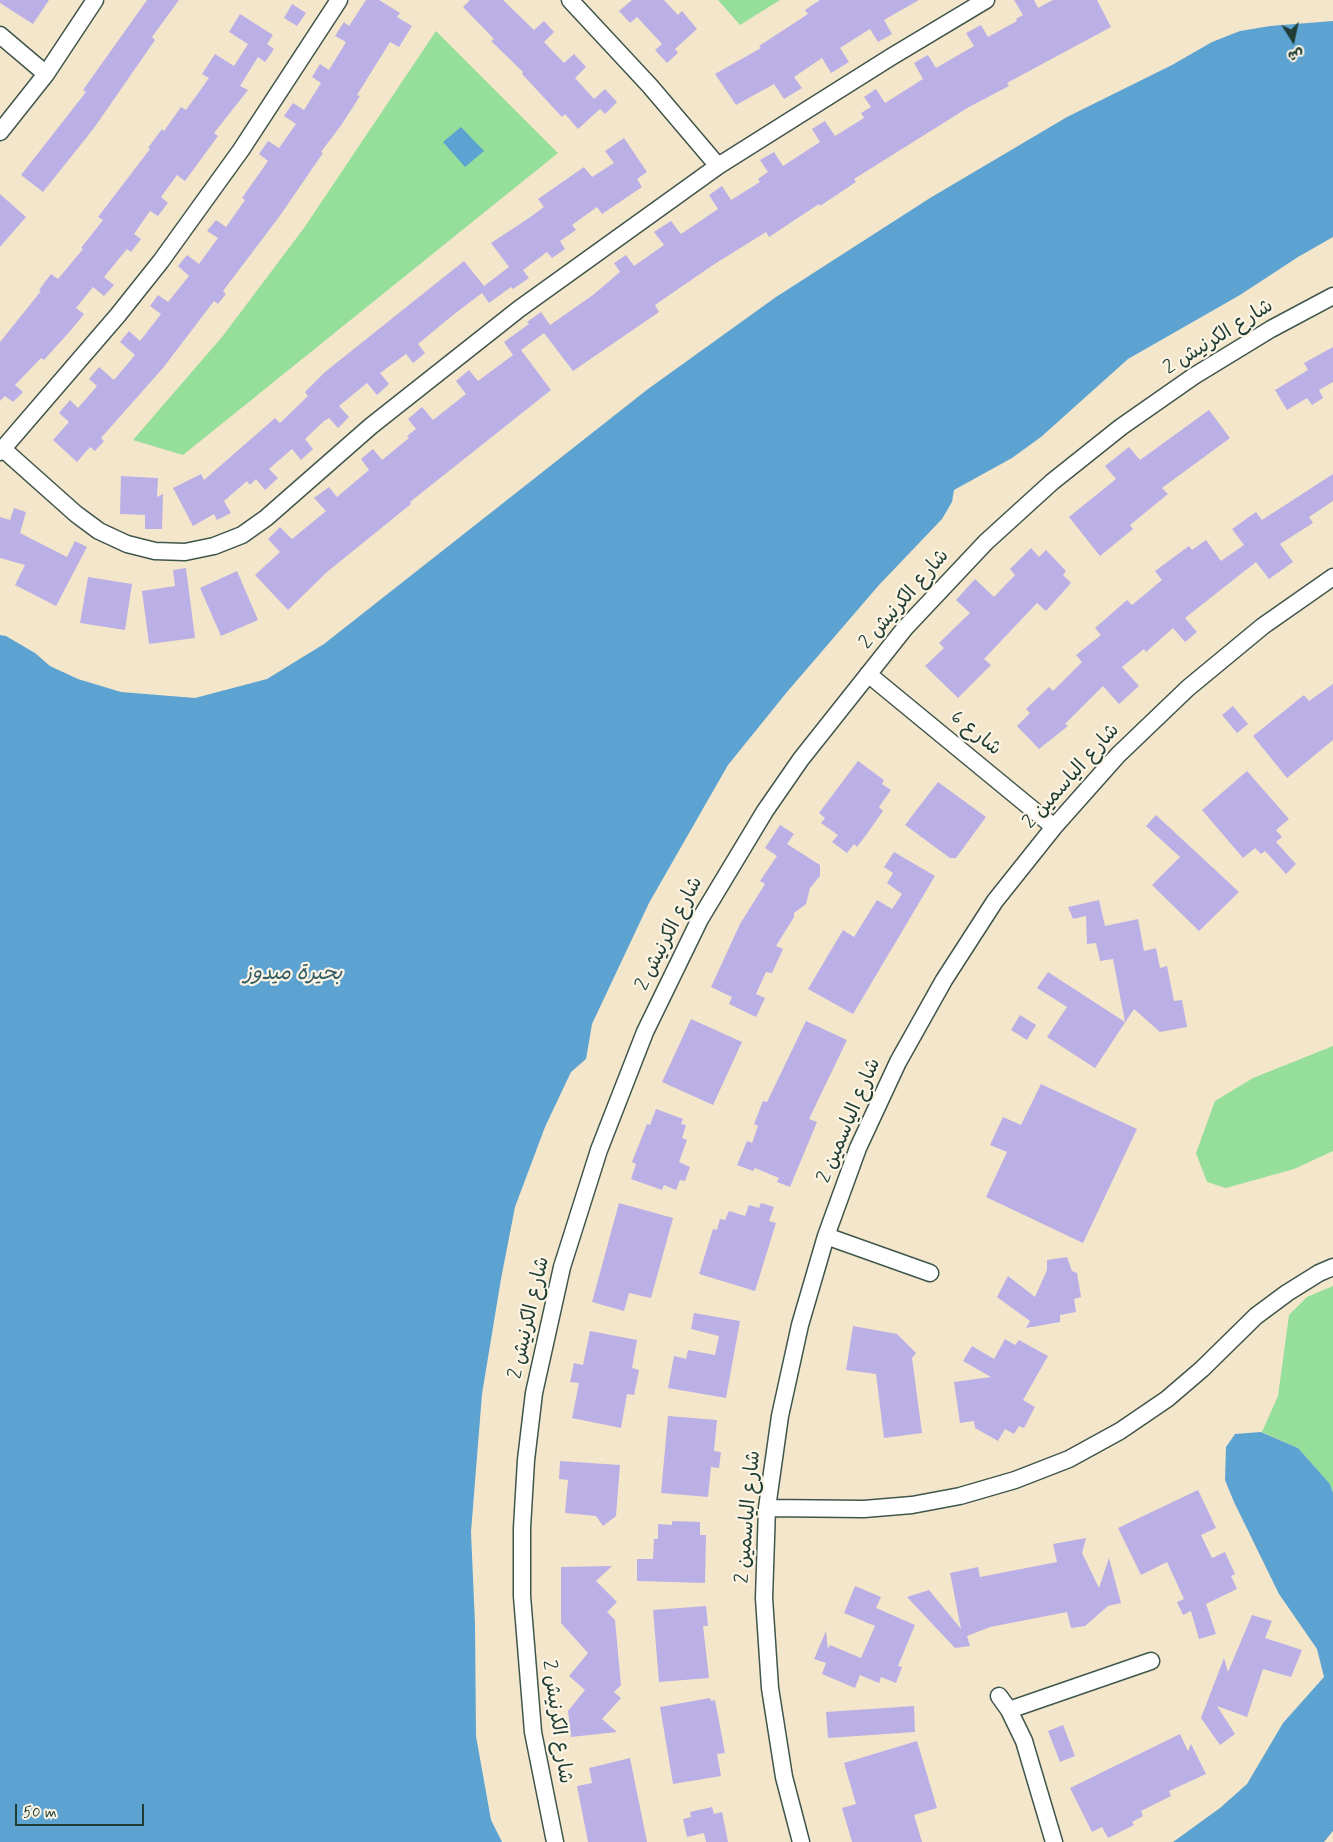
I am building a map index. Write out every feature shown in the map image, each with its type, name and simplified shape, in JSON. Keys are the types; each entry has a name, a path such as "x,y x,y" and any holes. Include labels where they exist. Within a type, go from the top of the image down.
{"street":[{"path":"0,132 46,74 95,0"},
{"path":"339,0 241,150 161,261 118,315 2,450 99,532 126,544 155,551 185,552 214,546 242,535 266,518 371,426 519,309 718,166 899,52 986,0"},
{"path":"570,0 650,86 718,166"},
{"path":"0,34 46,74"},
{"name":"شارع الكرنيش 2","path":"555,1842 533,1732 522,1596 522,1538 526,1460 534,1393 562,1267 597,1158 621,1090 656,1008 700,919 765,811 801,759 924,605 986,542 1052,482 1121,426 1194,376 1270,329 1333,296"},
{"name":"شارع الياسمين 2","path":"801,1842 784,1777 770,1688 764,1598 767,1508 780,1416 800,1325 826,1236 858,1148 894,1071 944,980 995,901 1054,827 1118,755 1188,688 1263,626 1333,577"},
{"name":"شارع 6","path":"868,674 1054,827"},
{"path":"826,1236 930,1273"},
{"path":"767,1508 854,1510 912,1504 960,1496 1015,1480 1069,1459 1120,1431 1167,1399 1202,1369 1256,1316 1287,1293 1319,1273 1333,1267"},
{"path":"1009,1710 1151,1661"},
{"path":"998,1696 1009,1710 1024,1741 1054,1842"}],"green space":[{"path":"718,0 780,0 740,25"},
{"path":"436,31 558,153 183,455 133,440 222,337 304,228"},
{"path":"1333,1046 1333,1151 1294,1169 1226,1188 1207,1182 1196,1153 1215,1101 1253,1078"},
{"path":"1333,1286 1333,1493 1330,1484 1298,1448 1262,1432 1278,1396 1289,1315 1307,1297"}],"water":[{"name":"بحيرة ميدوز","path":"1333,21 1333,237 1298,257 1240,295 1128,359 1041,437 1012,458 954,490 952,502 942,519 879,585 787,692 728,765 649,903 592,1024 586,1059 571,1072 545,1127 515,1207 482,1394 471,1532 475,1624 476,1736 491,1820 502,1842 0,1842 0,635 6,636 35,653 50,666 78,679 121,692 195,698 267,679 324,644 648,389 776,297 930,198 1067,117 1172,65 1212,42 1240,31 1270,26"},
{"path":"461,127 484,151 465,167 443,142"},
{"path":"1261,1432 1298,1448 1330,1484 1333,1493 1333,1831 1324,1842 1173,1842 1220,1808 1247,1784 1283,1723 1324,1677 1317,1649 1279,1594 1225,1480 1226,1447 1235,1434"}],"building":[{"path":"0,0 49,0 33,24 0,3"},
{"path":"147,0 179,0 152,37 155,40 94,128 43,192 21,175 86,92 83,90"},
{"path":"366,0 379,0 400,13 397,17 412,26 399,47 390,42 357,95 360,96 342,124 321,152 323,153 279,217 223,291 226,294 218,304 214,301 163,368 101,438 104,441 95,451 90,447 77,462 53,440 69,422 59,413 70,400 78,408 97,386 89,379 99,367 114,380 135,355 120,342 129,331 140,341 161,314 150,306 158,295 168,302 189,276 178,266 187,255 199,264 218,238 207,231 216,220 226,227 245,200 242,198 268,161 259,154 268,141 279,148 296,124 284,116 293,103 304,110 321,83 312,77 320,64 329,70 346,42 335,36 344,22 349,26"},
{"path":"470,0 503,0 534,30 544,21 554,32 544,42 564,63 574,54 586,67 575,78 594,99 605,89 617,102 605,114 600,109 578,129 565,114 562,117 522,74 523,72 491,41 494,39 463,7"},
{"path":"632,0 664,0 678,15 682,11 697,29 675,49 678,53 667,63 655,50 662,44 637,17 630,23 619,11"},
{"path":"820,0 919,0 884,20 892,34 878,42 870,29 840,48 849,62 831,73 822,58 794,77 802,88 784,99 774,84 736,105 715,74 761,48 759,46 808,14 805,10"},
{"path":"1014,0 1034,0 1038,8 1053,0 1097,0 1111,27 1007,83 1009,86 969,107 854,179 856,182 820,206 819,204 769,237 766,232 713,265 655,305 659,312 573,371 544,333 521,350 551,390 410,502 411,504 327,572 288,610 255,575 280,552 268,539 280,527 292,539 326,511 314,498 329,487 337,497 369,470 361,459 373,449 382,460 409,438 407,436 416,429 408,419 422,407 433,420 466,394 456,381 469,370 478,381 513,355 504,342 529,324 527,322 541,312 550,325 593,295 620,272 614,263 626,255 634,266 664,245 654,232 671,221 681,234 718,209 709,195 722,186 731,200 760,182 758,179 768,172 760,160 774,152 783,166 820,142 812,129 825,121 835,136 864,118 861,113 871,107 864,97 876,89 885,103 923,79 914,63 928,55 936,68 974,46 966,33 981,25 988,37 1017,21 1016,19 1023,15"},
{"path":"292,4 306,13 297,26 284,18"},
{"path":"240,14 273,35 267,44 274,49 265,62 258,57 240,86 248,90 214,133 218,136 185,181 177,175 161,197 168,203 158,216 150,211 134,234 141,239 131,252 127,249 104,277 114,285 104,296 93,287 76,308 84,314 44,360 41,358 15,385 23,392 13,402 5,396 0,401 0,342 41,291 39,290 51,274 58,279 83,249 81,248 103,220 98,217 150,149 148,148 162,129 164,131 181,107 186,110 209,78 202,74 215,54 234,66 248,44 229,32"},
{"path":"624,138 647,172 637,179 642,187 602,214 597,207 572,225 576,230 560,241 565,249 552,258 547,252 523,270 529,278 513,289 511,287 489,303 482,293 453,315 418,344 425,353 413,363 406,354 380,373 389,384 377,395 367,383 339,406 349,417 338,428 329,418 305,439 313,449 301,460 292,449 269,469 278,478 265,490 256,479 250,485 247,481 224,501 231,513 217,520 214,514 193,526 173,488 201,474 204,480 275,418 280,423 308,396 305,392 325,372 464,261 484,286 509,267 491,243 544,207 538,199 584,167 592,177 614,163 605,151"},
{"path":"0,194 26,217 0,247"},
{"path":"1333,347 1333,382 1319,390 1323,398 1312,405 1307,398 1287,410 1275,390 1308,370 1304,363"},
{"path":"1209,410 1230,438 1162,488 1168,494 1130,525 1133,529 1100,556 1069,517 1116,479 1105,466 1129,447 1140,460"},
{"path":"1333,474 1333,501 1309,517 1313,523 1280,544 1293,562 1269,579 1256,562 1185,618 1197,632 1185,642 1173,628 1146,652 1144,649 1122,667 1139,686 1119,704 1103,686 1065,724 1068,726 1039,749 1017,726 1030,713 1026,709 1049,687 1053,691 1082,662 1076,655 1101,635 1095,628 1127,600 1132,605 1162,580 1155,571 1189,546 1192,550 1206,540 1221,561 1244,545 1232,529 1256,512 1262,520"},
{"path":"121,476 158,478 157,497 163,494 162,529 145,529 145,515 120,514"},
{"path":"14,508 26,512 20,533 67,557 75,541 87,547 56,606 15,585 25,565 0,558 0,517 10,520"},
{"path":"1031,548 1039,557 1046,550 1066,571 1063,575 1071,583 1046,611 1037,603 984,659 991,665 958,698 925,666 944,648 939,643 970,613 956,600 975,579 994,597 1015,575 1010,569"},
{"path":"186,568 195,638 149,644 142,591 175,586 173,570"},
{"path":"237,571 258,620 221,636 200,588"},
{"path":"88,577 132,584 125,630 80,623"},
{"path":"1333,684 1333,740 1287,778 1253,736 1304,695 1309,701"},
{"path":"1233,706 1248,724 1237,733 1222,715"},
{"path":"858,761 884,780 882,784 891,790 879,807 883,811 857,847 854,844 847,853 832,842 838,835 821,823 825,818 819,813"},
{"path":"1247,771 1289,819 1276,830 1282,837 1276,842 1296,864 1286,874 1265,851 1261,854 1255,848 1243,858 1202,810"},
{"path":"938,782 986,817 956,858 950,858 905,825"},
{"path":"1156,815 1239,892 1199,931 1152,885 1180,857 1146,826"},
{"path":"780,825 794,834 787,844 820,865 820,876 810,888 806,904 794,913 794,917 776,946 783,949 772,973 766,972 756,994 765,998 756,1017 729,1004 732,997 711,987 740,924 765,884 760,881 777,856 765,848"},
{"path":"894,852 935,876 853,1014 808,989 843,930 854,937 877,900 892,909 902,894 887,883 893,873 884,867"},
{"path":"1099,900 1105,926 1138,919 1144,951 1156,948 1160,968 1167,966 1174,1001 1182,1000 1187,1027 1160,1032 1134,1009 1095,1068 1047,1037 1067,1007 1037,988 1048,972 1125,1022 1113,959 1100,961 1096,943 1087,944 1086,916 1073,919 1068,907"},
{"path":"1020,1015 1036,1025 1027,1040 1011,1030"},
{"path":"691,1019 742,1042 713,1105 662,1082"},
{"path":"806,1021 847,1040 809,1119 817,1122 790,1187 777,1182 779,1178 755,1168 753,1171 737,1165 747,1141 752,1143 758,1126 754,1124 763,1101 767,1102"},
{"path":"1041,1084 1137,1129 1083,1243 986,1197 1007,1152 990,1145 1003,1117 1021,1125"},
{"path":"656,1109 683,1119 681,1124 686,1125 682,1138 687,1140 679,1162 690,1167 685,1181 680,1180 676,1190 664,1185 662,1190 631,1179 636,1164 632,1162 647,1124 650,1125"},
{"path":"619,1203 673,1218 651,1298 629,1293 624,1311 592,1302"},
{"path":"761,1203 774,1207 769,1221 776,1223 755,1291 699,1274 713,1229 717,1230 720,1219 725,1220 729,1211 745,1216 749,1205 759,1208"},
{"path":"1067,1257 1072,1271 1077,1273 1081,1297 1074,1299 1076,1312 1060,1315 1060,1322 1026,1328 1030,1321 997,1297 1008,1276 1035,1297 1047,1270 1047,1260"},
{"path":"694,1313 740,1321 726,1398 668,1388 674,1356 686,1359 688,1350 715,1355 719,1336 691,1329"},
{"path":"853,1326 897,1334 916,1353 912,1358 922,1433 884,1438 876,1374 846,1370"},
{"path":"590,1331 637,1340 632,1368 639,1370 634,1395 627,1394 621,1428 572,1418 579,1383 570,1382 574,1363 583,1365"},
{"path":"1005,1339 1015,1345 1019,1340 1048,1356 1023,1400 1035,1407 1024,1428 1019,1426 1014,1434 1005,1429 998,1441 975,1428 974,1421 960,1423 954,1382 991,1377 963,1361 972,1346 994,1359"},
{"path":"668,1416 717,1420 714,1451 721,1452 719,1468 711,1467 708,1497 661,1493"},
{"path":"560,1461 620,1465 616,1516 603,1526 596,1516 565,1513 568,1480 559,1479"},
{"path":"1198,1490 1216,1528 1201,1535 1212,1558 1225,1552 1235,1574 1231,1576 1237,1589 1206,1604 1216,1634 1199,1639 1191,1611 1183,1615 1177,1602 1184,1599 1167,1562 1141,1575 1118,1528"},
{"path":"672,1521 700,1522 700,1535 706,1535 705,1583 637,1581 637,1559 653,1559 654,1539 658,1539 658,1524 672,1525"},
{"path":"1086,1538 1082,1553 1099,1588 1109,1558 1121,1603 1108,1606 1085,1626 1071,1628 1067,1612 990,1627 967,1636 970,1646 955,1648 907,1597 929,1590 961,1629 950,1573 978,1567 980,1577 1057,1562 1053,1544"},
{"path":"612,1566 596,1581 617,1602 607,1612 615,1620 621,1685 614,1692 621,1698 602,1719 617,1732 571,1737 568,1711 585,1690 569,1676 588,1653 561,1623 561,1567"},
{"path":"855,1586 881,1597 876,1608 915,1625 898,1666 902,1667 896,1683 881,1677 879,1683 860,1675 855,1688 822,1674 826,1663 814,1659 826,1631 828,1649 830,1645 861,1658 875,1626 844,1613"},
{"path":"706,1606 708,1626 703,1626 709,1678 659,1682 653,1610"},
{"path":"1252,1615 1272,1621 1265,1638 1302,1650 1291,1677 1263,1669 1247,1717 1217,1706 1235,1734 1220,1745 1201,1718 1224,1658 1228,1672"},
{"path":"710,1698 711,1701 715,1700 725,1753 717,1754 721,1776 673,1784 660,1707"},
{"path":"914,1706 915,1732 828,1738 826,1712"},
{"path":"1063,1725 1075,1756 1060,1762 1048,1731"},
{"path":"1180,1734 1188,1751 1191,1744 1206,1774 1169,1791 1171,1796 1141,1811 1143,1816 1132,1822 1134,1825 1108,1838 1102,1827 1092,1832 1070,1788"},
{"path":"917,1741 937,1808 914,1815 922,1842 852,1842 842,1808 856,1804 844,1763"},
{"path":"630,1758 647,1842 588,1842 577,1786 592,1783 589,1768"},
{"path":"712,1807 714,1814 722,1812 728,1842 706,1842 704,1833 687,1837 683,1819 691,1817 690,1812"}]}
